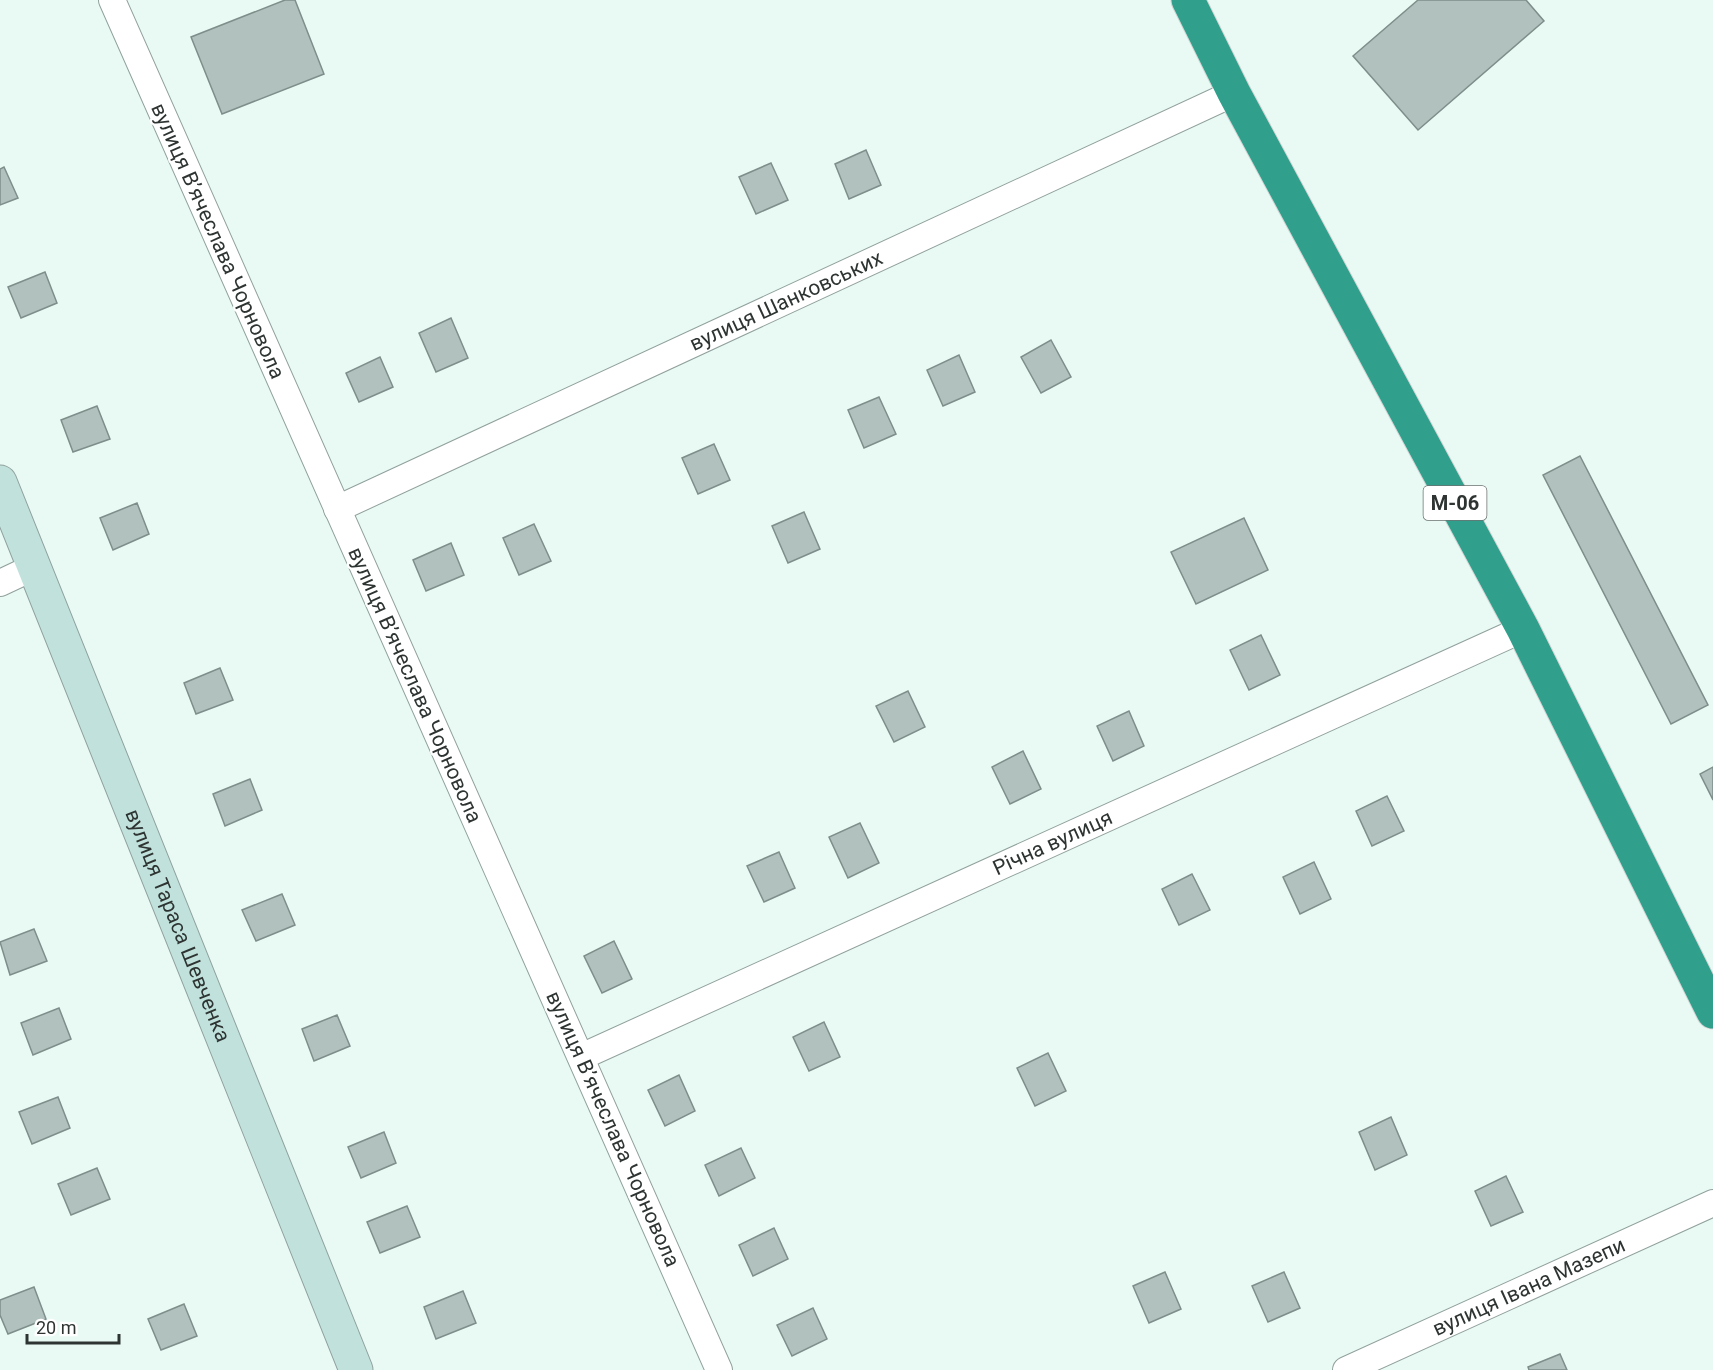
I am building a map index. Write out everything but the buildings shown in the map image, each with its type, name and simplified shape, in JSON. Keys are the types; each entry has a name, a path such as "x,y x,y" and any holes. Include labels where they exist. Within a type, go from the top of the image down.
{"highway":[{"name":"М-06","path":"1188,0 1234,93 1523,629 1713,1012"}],"street":[{"name":"вулиця Вʼячеслава Чорновола","path":"112,0 719,1370"},
{"name":"вулиця Шанковських","path":"337,509 1234,93"},
{"name":"вулиця Тараса Шевченка","path":"0,482 356,1370"},
{"path":"0,583 34,567"},
{"name":"Річна вулиця","path":"581,1057 1523,629"},
{"name":"вулиця Івана Мазепи","path":"1346,1370 1713,1203"}]}
